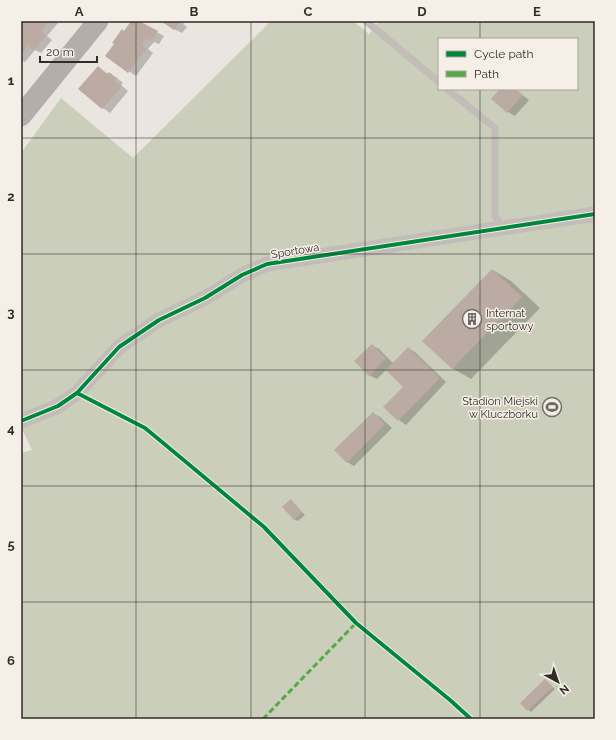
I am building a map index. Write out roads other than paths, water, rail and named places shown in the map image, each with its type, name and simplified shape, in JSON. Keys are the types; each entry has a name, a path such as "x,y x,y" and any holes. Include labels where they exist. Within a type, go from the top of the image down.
{"street":[{"path":"21,116 98,21"},
{"name":"Sportowa","path":"21,421 58,406 77,393 119,347 159,320 205,298 242,275 267,264 595,214"}],"lane":[{"path":"366,21 438,81"},
{"path":"448,90 495,128 495,216 504,228"}],"place":[{"name":"Internat sportowy","path":"472,319"},
{"name":"Stadion Miejski w Kluczborku","path":"552,407"}]}
